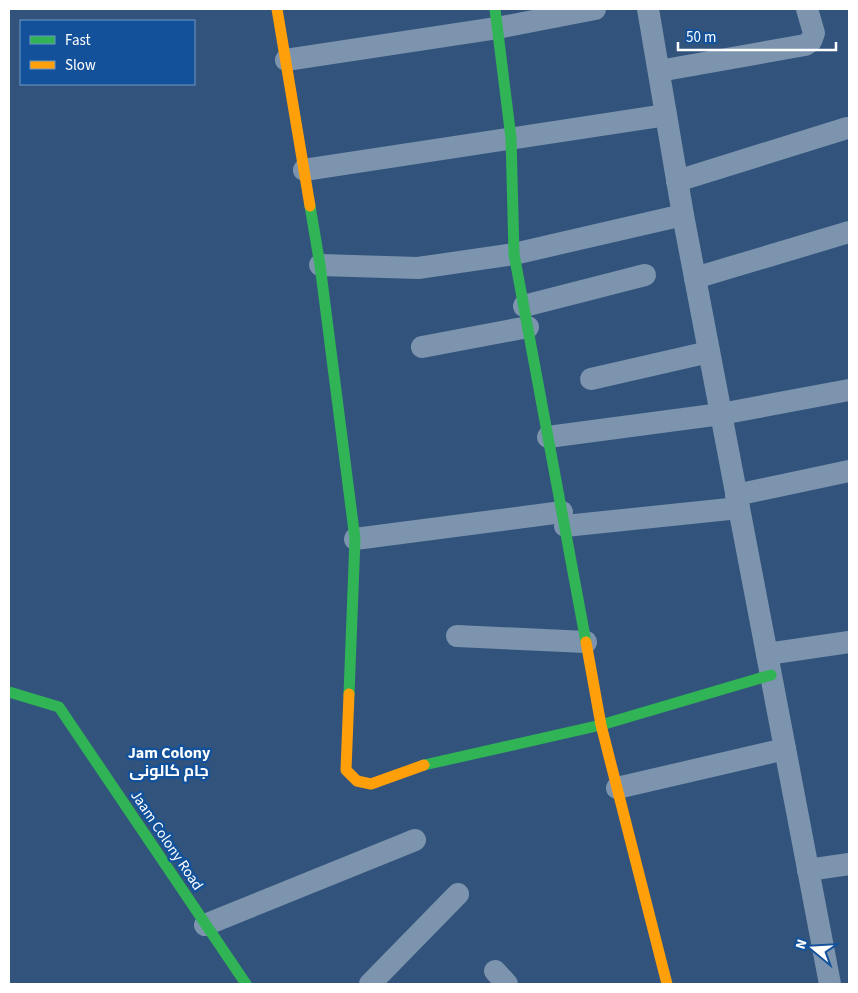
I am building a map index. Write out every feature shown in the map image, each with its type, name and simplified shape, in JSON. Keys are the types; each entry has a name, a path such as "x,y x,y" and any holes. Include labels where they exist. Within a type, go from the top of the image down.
{"street":[{"path":"277,9 320,265 355,539 346,770 357,781 371,784 425,764 601,726 769,664 849,642"},
{"path":"286,60 496,18 596,9"},
{"path":"648,9 682,215 830,984"},
{"path":"658,71 805,45 811,41 814,33 807,9"},
{"path":"496,18 512,138 514,254 601,726 667,984"},
{"path":"304,170 666,115"},
{"path":"677,181 847,128"},
{"path":"320,265 418,268 514,254 682,215"},
{"path":"695,278 849,232"},
{"path":"422,347 526,316 645,275"},
{"path":"591,379 709,352"},
{"path":"548,437 721,414 849,390"},
{"path":"355,539 738,501 849,471"},
{"path":"458,636 586,642"},
{"name":"Jaam Colony Road","path":"9,692 59,707 246,984"},
{"path":"617,788 785,748"},
{"path":"206,924 415,840"},
{"path":"808,870 849,864"},
{"path":"370,984 458,894"}],"traffic: fast":[{"path":"495,9 511,138 514,254 586,642"},
{"path":"310,206 320,265 355,539 349,694"},
{"path":"424,765 601,725 771,675"},
{"path":"9,692 59,707 246,984"}],"traffic: slow":[{"path":"277,9 310,206"},
{"path":"586,642 601,725 667,984"},
{"path":"349,694 346,770 357,781 371,784 424,765"}],"district":[{"name":"Jam Colony جام کالونی","path":"169,761"}]}
